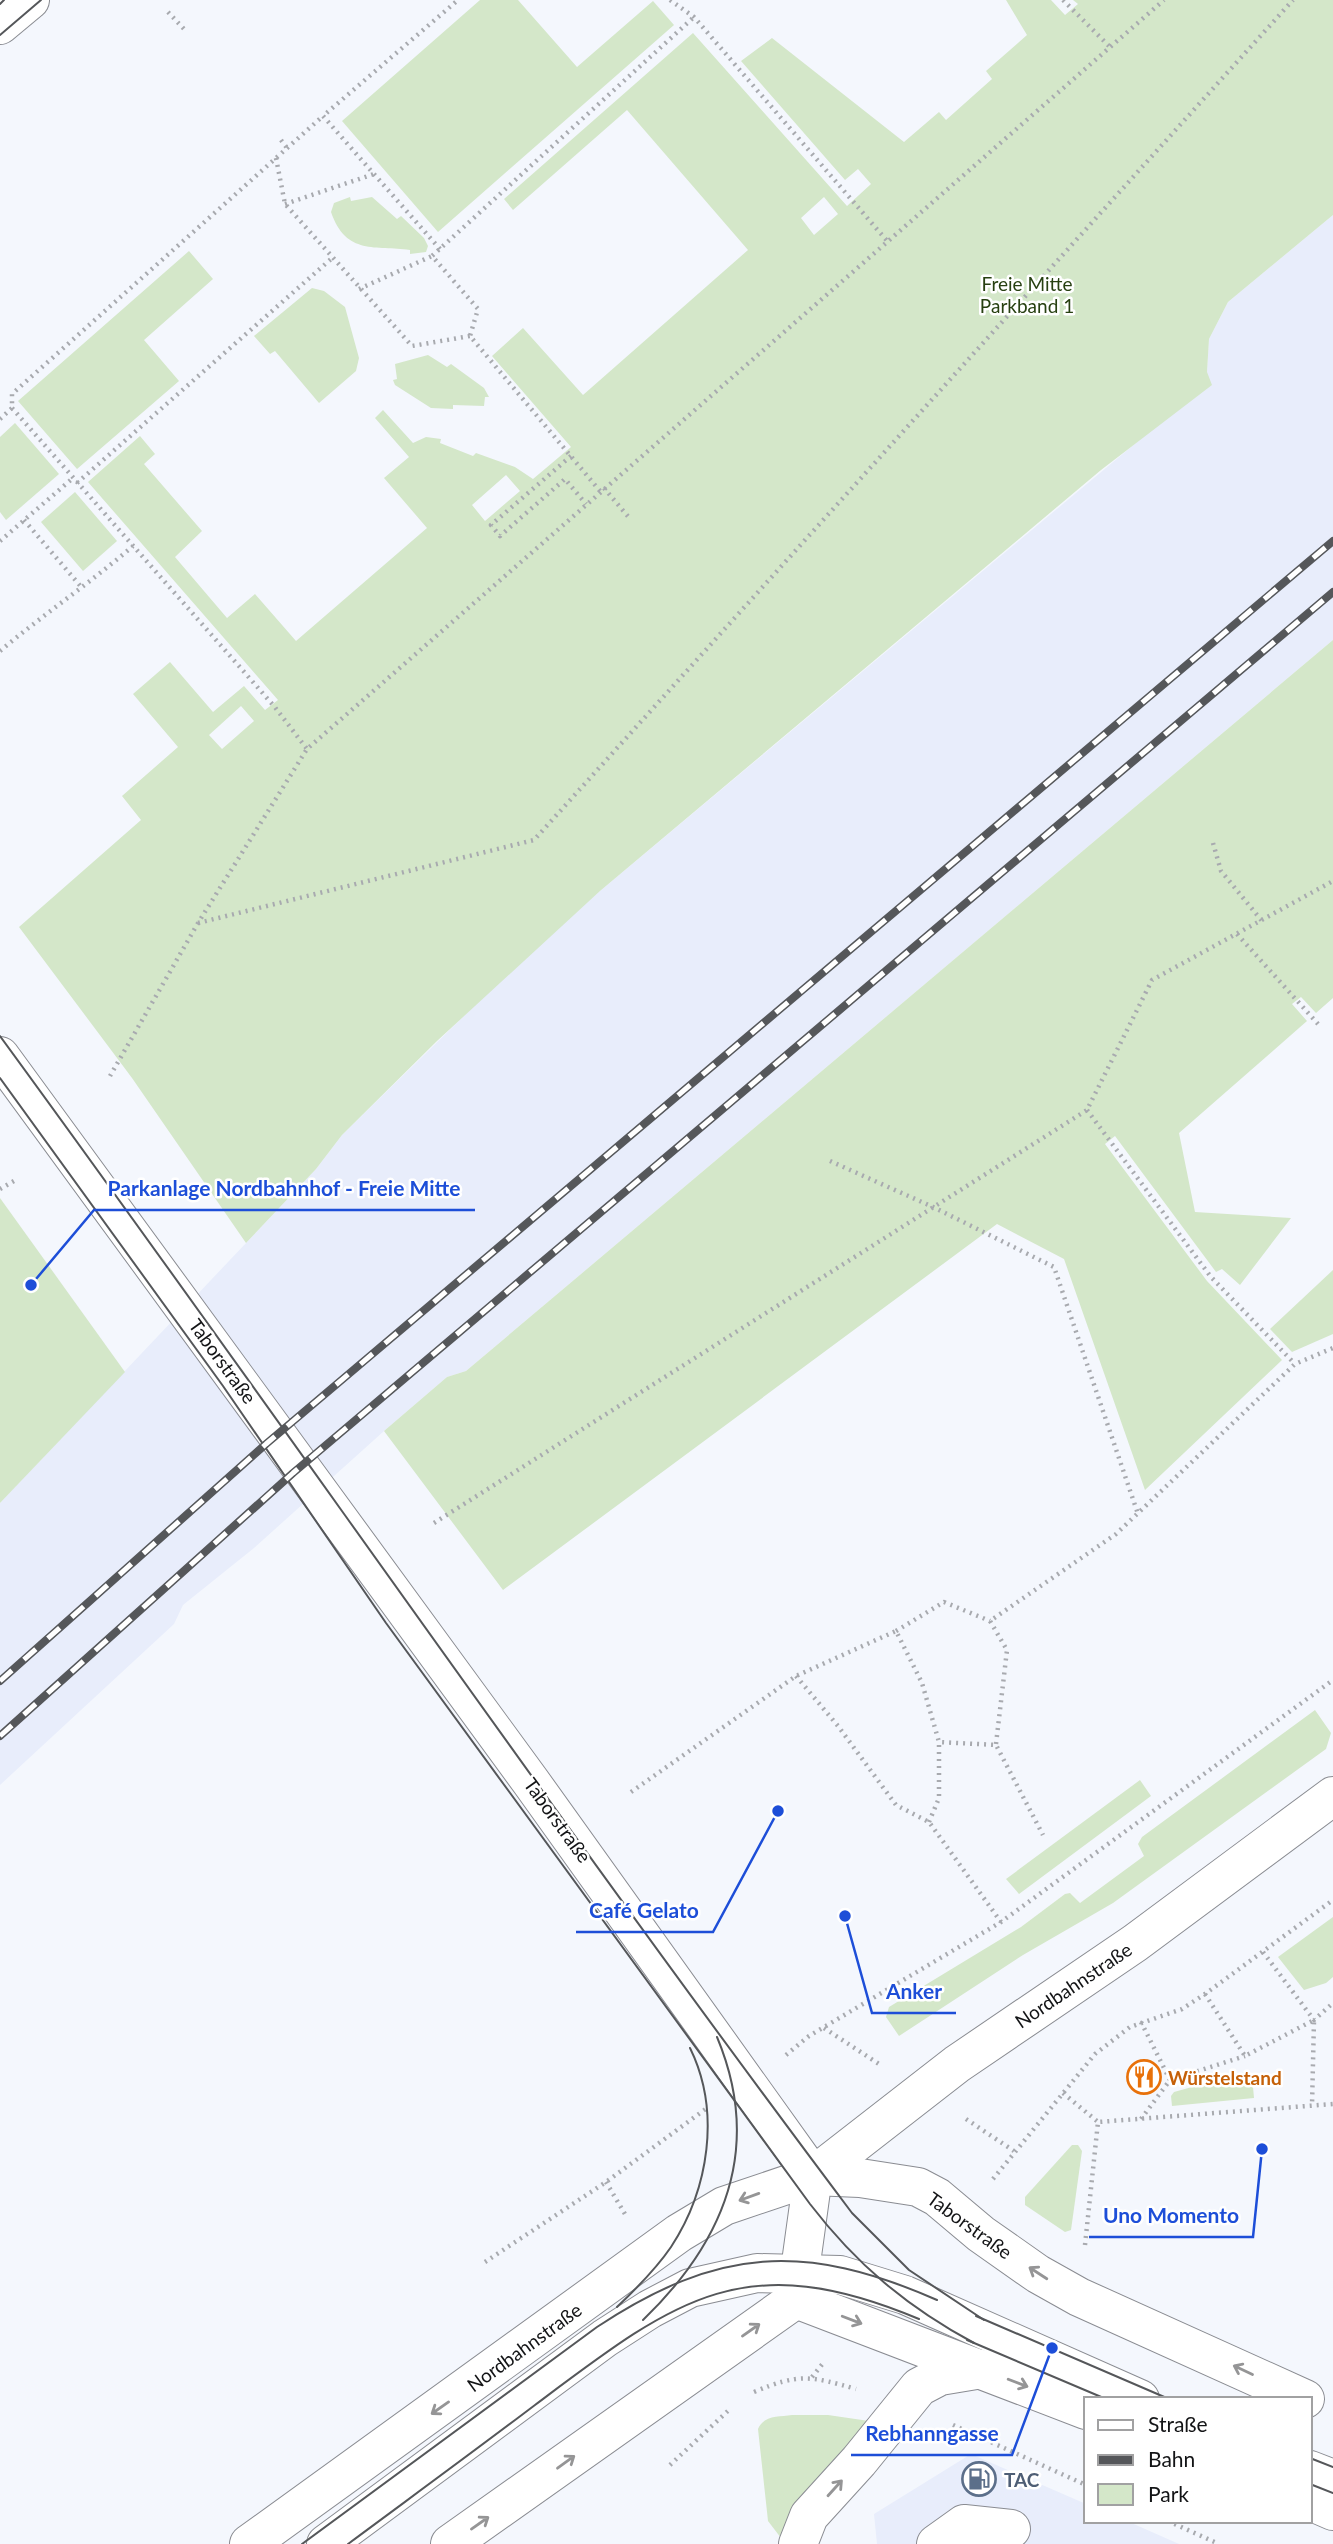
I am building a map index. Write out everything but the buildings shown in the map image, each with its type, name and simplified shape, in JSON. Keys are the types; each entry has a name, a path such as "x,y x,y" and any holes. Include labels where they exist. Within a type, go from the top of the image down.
{"main road":[{"path":"0,25 30,0"},
{"name":"Taborstraße","path":"0,1056 531,1782 813,2176 860,2178 918,2188 936,2197 981,2234 1038,2274 1079,2297 1301,2397"},
{"name":"Nordbahnstraße","path":"249,2544 679,2233 724,2206 813,2176 957,2064 1136,1943 1333,1796"},
{"path":"798,2286 813,2176"},
{"path":"326,2544 583,2354 650,2309 690,2288 757,2273 798,2286 982,2369 1084,2409"},
{"path":"450,2544 798,2286 840,2276 891,2290 1135,2397"},
{"path":"798,2544 808,2516 859,2461 919,2387 940,2376 982,2369"},
{"path":"1312,2402 1333,2412"},
{"path":"1312,2471 1333,2479"},
{"path":"1312,2502 1333,2511"},
{"path":"936,2544 964,2524 1011,2529"}],"path":[{"path":"307,749 274,706 12,408 12,394 323,116 458,0"},
{"path":"670,0 694,17 888,242"},
{"path":"1063,0 1110,47"},
{"path":"110,1076 198,923 307,749 1164,0"},
{"path":"198,923 534,840 1293,0"},
{"path":"167,12 184,29"},
{"path":"359,289 432,256 694,17"},
{"path":"323,116 440,249"},
{"path":"281,140 287,148"},
{"path":"276,159 285,204 331,259 412,346 470,336"},
{"path":"285,204 374,174"},
{"path":"432,256 478,309 470,336"},
{"path":"0,541 75,480 331,259"},
{"path":"470,336 571,456 631,520"},
{"path":"0,419 12,408"},
{"path":"571,456 491,525 500,536 565,479 586,504"},
{"path":"24,520 83,589"},
{"path":"0,651 57,603 83,589 133,546"},
{"path":"1213,843 1221,871 1262,921"},
{"path":"434,1523 1087,1110 1152,980 1333,881"},
{"path":"1237,934 1320,1025"},
{"path":"1087,1110 1211,1276 1295,1364"},
{"path":"830,1161 933,1207 1054,1268 1138,1514"},
{"path":"0,1189 14,1181"},
{"path":"990,1620 1116,1534 1295,1364 1333,1348"},
{"path":"631,1792 796,1676 897,1631 944,1602 990,1620 1007,1650 996,1745 1043,1835"},
{"path":"897,1631 922,1683 939,1742 939,1798 929,1822"},
{"path":"796,1676 838,1726 896,1805 929,1822 1002,1922"},
{"path":"809,2036 1002,1922 1333,1680"},
{"path":"939,1742 996,1745"},
{"path":"986,2189 1014,2151 1096,2054 1122,2032 1141,2022 1182,2009 1333,1900"},
{"path":"1263,1952 1314,2020 1312,2106"},
{"path":"1205,1994 1245,2056"},
{"path":"1142,2119 1170,2080 1245,2056 1314,2020 1333,2003"},
{"path":"1141,2022 1170,2080"},
{"path":"824,2028 869,2057"},
{"path":"1063,2093 1098,2122 1333,2104"},
{"path":"1085,2247 1098,2122"},
{"path":"980,2128 1014,2151"},
{"path":"485,2262 681,2129"},
{"path":"606,2182 629,2221"},
{"path":"745,2396 780,2381 811,2377"},
{"path":"670,2465 735,2404"},
{"path":"988,2441 1084,2484"},
{"path":"1172,2523 1219,2544"}],"shaded area":[{"path":"1333,215 1333,640 466,1371 447,1377 384,1431 254,1548 183,1605 174,1624 0,1785 0,1503 316,1169 342,1135 507,974 600,891 1155,427 1207,372 1209,339 1228,302"},
{"name":"TAC","path":"971,2454 1084,2503 1084,2523 1132,2523 1179,2544 877,2544 874,2514"}],"green space":[{"path":"480,0 518,0 577,67 653,1 674,25 438,232 342,121"},
{"name":"Freie Mitte Parkband 1","path":"1006,0 1051,0 1065,15 1078,4 1073,0 1333,0 1333,215 1228,302 1209,339 1207,372 1212,385 1101,470 600,891 437,1041 342,1135 316,1169 246,1243 132,1078 19,927 141,820 122,796 178,747 133,694 170,662 213,712 244,686 265,710 278,700 88,482 140,436 155,454 144,464 202,531 175,557 227,618 255,594 296,641 427,528 384,478 409,457 375,418 383,410 413,443 426,437 441,439 440,443 473,456 476,453 515,467 533,479 571,447 492,356 523,328 583,395 748,250 627,110 513,210 504,199 693,33 847,206 871,184 858,169 845,180 741,61 772,38 904,142 939,112 946,120 992,79 986,71 1027,35","holes":["824,197 838,214 814,235 801,218","506,475 520,491 485,521 472,505","241,706 254,721 222,749 209,735"]},
{"path":"350,197 351,201 372,197 397,219 401,216 424,238 428,246 426,252 410,254 410,250 363,246 345,236 331,212 334,203"},
{"path":"189,251 213,279 144,340 179,381 77,469 18,401"},
{"path":"312,288 324,291 345,307 359,358 356,371 319,403 275,351 270,354 254,336"},
{"path":"428,355 447,367 451,364 484,388 489,397 485,397 484,406 453,405 453,409 431,408 395,385 395,364"},
{"path":"15,423 59,474 6,520 0,512 0,437"},
{"path":"75,492 117,541 83,571 41,522"},
{"path":"1333,640 1333,998 1316,1013 1301,997 1292,1004 1307,1021 1179,1133 1195,1212 1291,1218 1240,1285 1222,1269 1216,1272 1115,1136 1105,1144 1207,1281 1282,1360 1145,1490 1064,1259 997,1224 503,1590 384,1431 447,1377 466,1371"},
{"path":"0,1198 125,1372 0,1503"},
{"path":"1333,1270 1333,1334 1292,1352 1270,1329"},
{"path":"1315,1710 1331,1733 1326,1749 1113,1903 1023,1955 899,2036 886,2017 889,2007 1021,1927 1065,1894 1070,1893 1080,1903 1144,1856 1138,1844 1142,1837"},
{"path":"1140,1780 1151,1796 1019,1894 1006,1879"},
{"path":"1333,1917 1333,1977 1326,1983 1304,1990 1278,1957"},
{"path":"1246,2072 1252,2076 1254,2098 1172,2106 1171,2096 1174,2092"},
{"path":"1072,2145 1078,2145 1082,2151 1071,2230 1065,2232 1025,2205 1025,2197"},
{"path":"792,2415 828,2415 869,2421 797,2504 781,2538 768,2521 758,2429 768,2419"}],"tram line":[{"path":"0,4 4,0"},
{"path":"0,35 41,0"},
{"path":"0,1036 636,1921 852,2213 909,2270 984,2320"},
{"path":"0,1078 223,1386 386,1623 810,2204 864,2265 884,2282 927,2315 974,2343"},
{"path":"643,2320 672,2290 696,2258 715,2225 728,2190 735,2154 736,2117 730,2078 717,2037"},
{"path":"617,2307 646,2278 671,2247 684,2224 702,2175 708,2123 700,2072 690,2048"},
{"path":"302,2544 597,2327 641,2300 683,2281 723,2268 763,2262 803,2262 845,2268 889,2281 937,2300"},
{"path":"348,2544 629,2337 672,2312 713,2295 757,2286 804,2286 858,2297 919,2319"},
{"path":"976,2316 1164,2397"},
{"path":"967,2340 1101,2397"},
{"path":"1312,2459 1333,2467"},
{"path":"1312,2485 1333,2493"}],"railway":[{"path":"0,1681 266,1444 1333,541"},
{"path":"0,1736 293,1473 1333,592"}],"place":[{"name":"Parkanlage Nordbahnhof - Freie Mitte","path":"31,1285"},
{"name":"Café Gelato","path":"778,1811"},
{"name":"Anker","path":"845,1916"},
{"name":"Würstelstand","path":"1144,2077"},
{"name":"Uno Momento","path":"1262,2149"},
{"name":"Rebhanngasse","path":"1052,2348"},
{"name":"TAC","path":"979,2479"}]}
